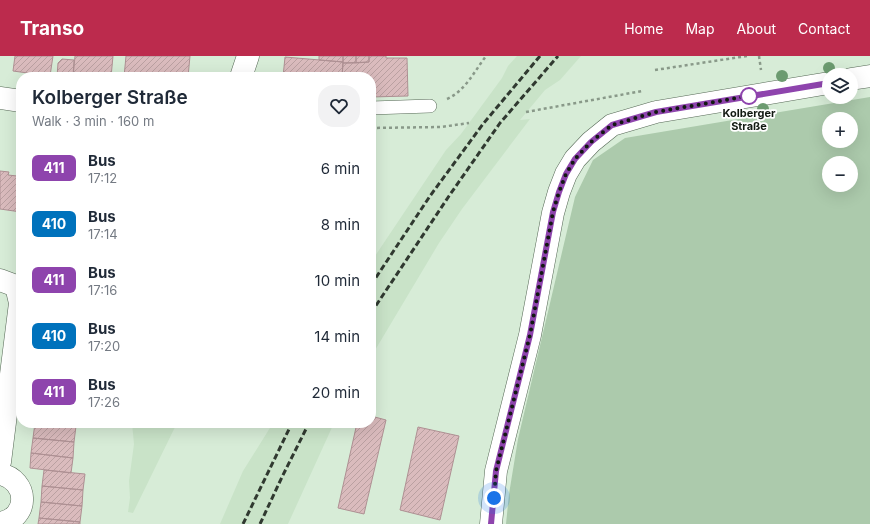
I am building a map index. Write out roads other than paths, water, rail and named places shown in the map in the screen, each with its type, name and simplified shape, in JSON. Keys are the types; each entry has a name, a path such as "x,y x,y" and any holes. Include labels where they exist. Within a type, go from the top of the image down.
{"street":[{"path":"243,72 248,56"},
{"path":"858,78 870,76"},
{"path":"491,524 496,471 530,335 553,212 566,174 575,159 591,142 612,125 656,112 822,84"},
{"path":"0,98 16,100"},
{"path":"0,280 16,286"},
{"path":"0,462 3,417 16,330"},
{"path":"0,474 14,480 22,495 22,503 14,518 7,522 0,523"}],"lane":[{"path":"376,108 430,106"}],"railway":[{"path":"376,277 430,196 483,124 540,56"},
{"path":"376,306 500,123 558,56"},
{"path":"243,524 290,428"},
{"path":"260,524 306,428"}],"place":[{"name":"Kolberger Straße","path":"749,96"}]}
